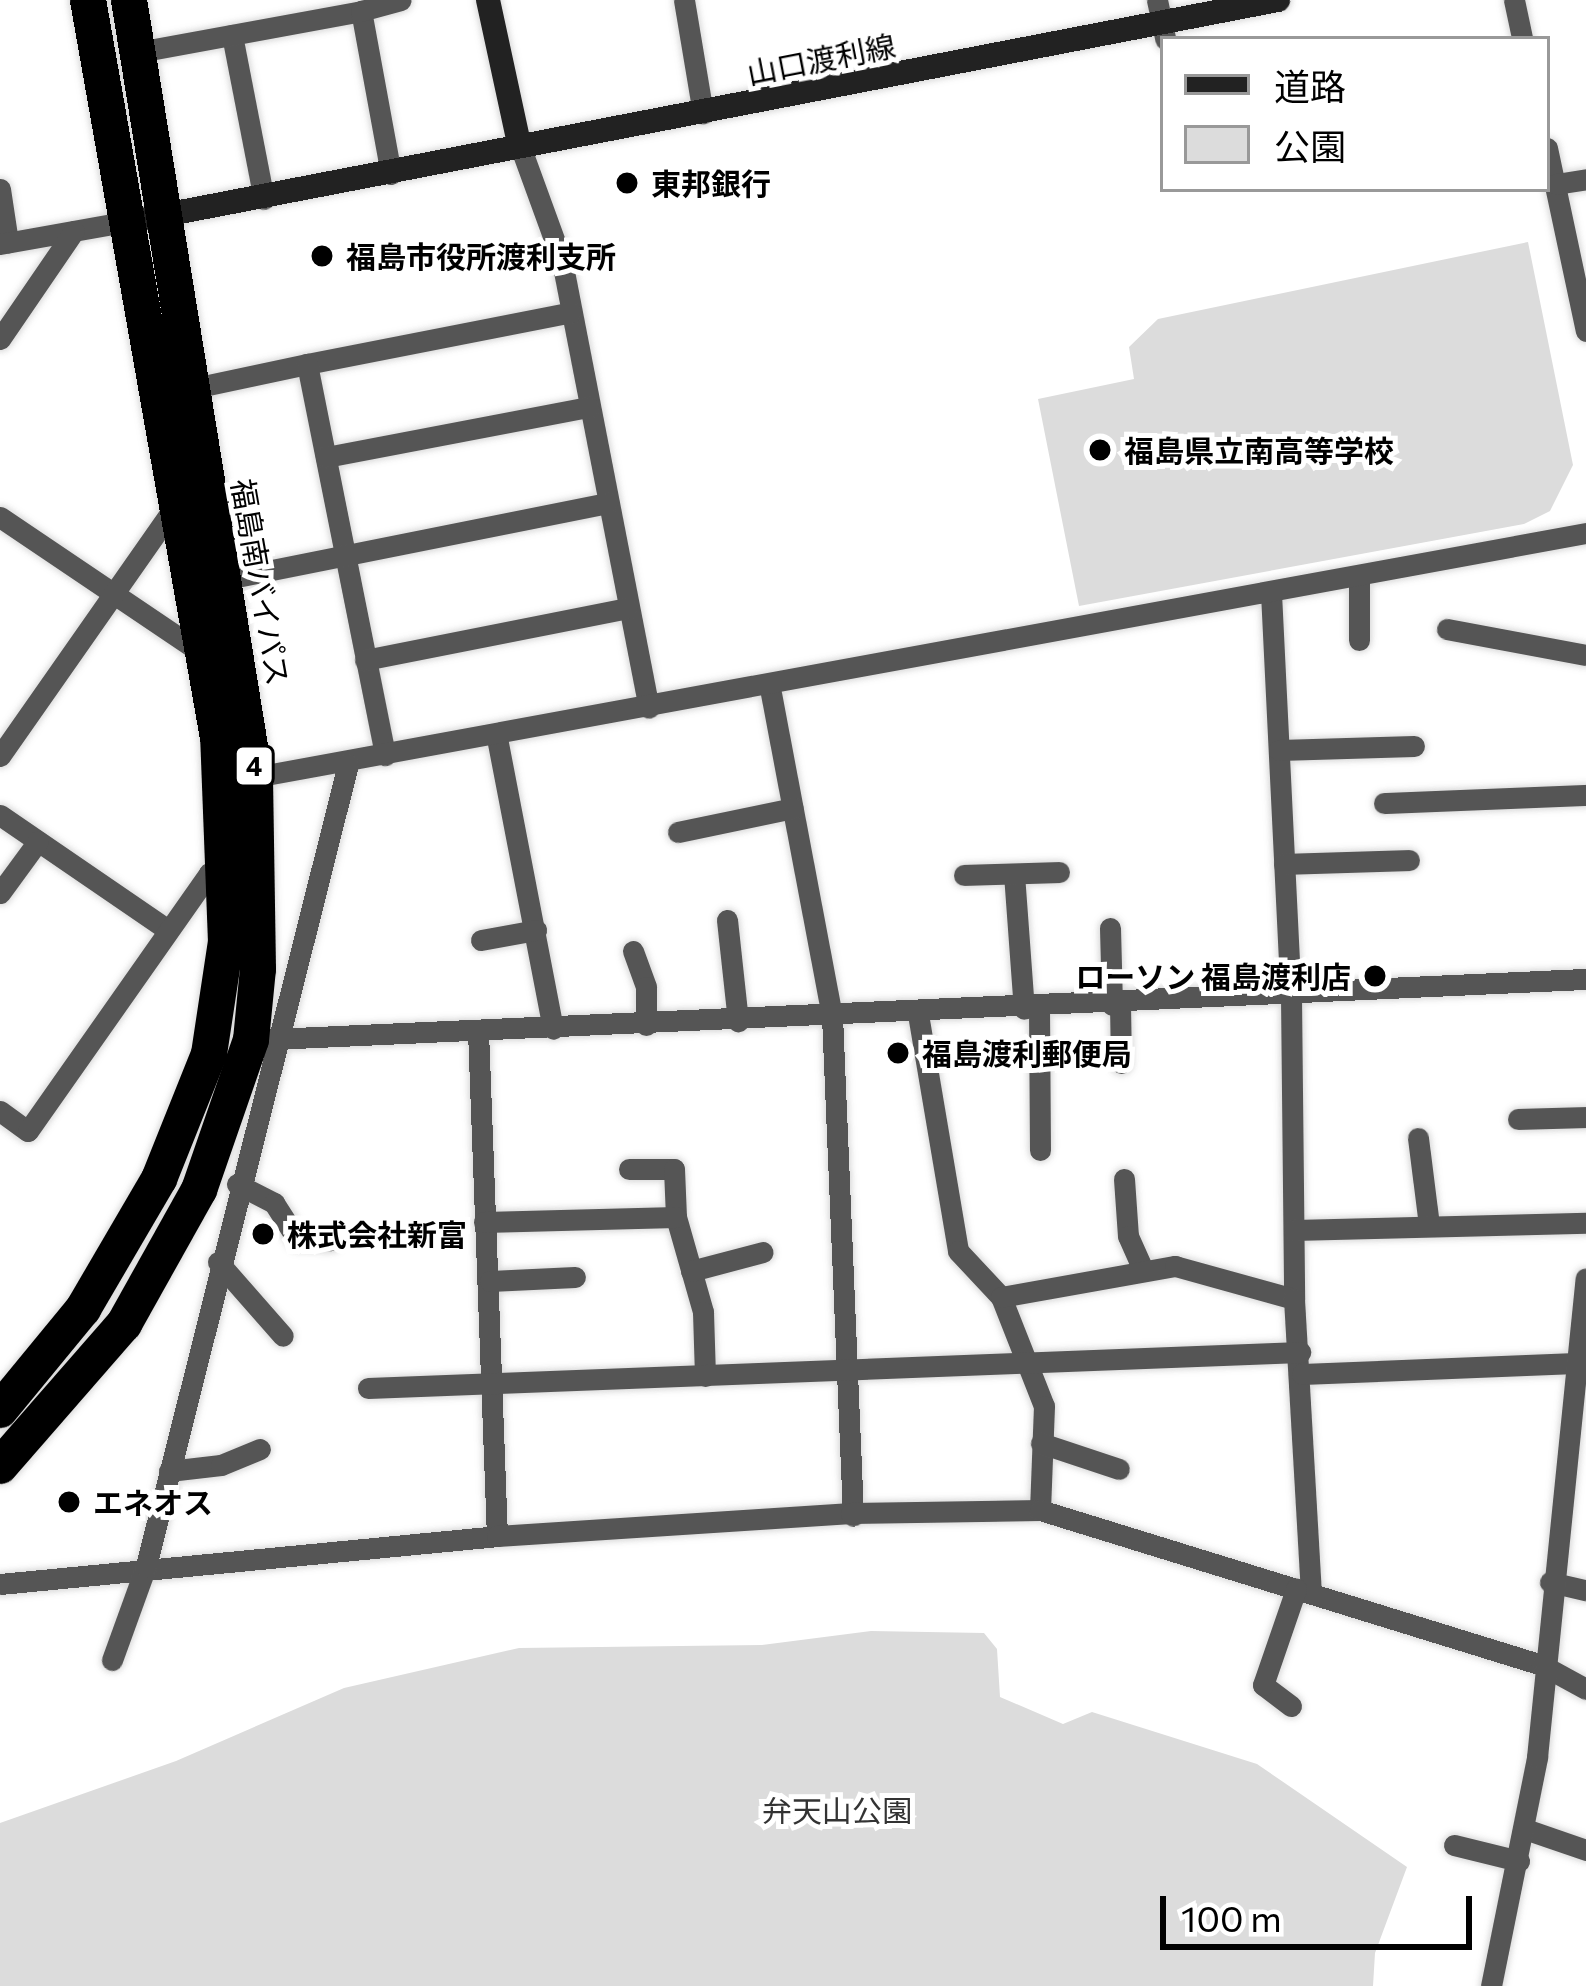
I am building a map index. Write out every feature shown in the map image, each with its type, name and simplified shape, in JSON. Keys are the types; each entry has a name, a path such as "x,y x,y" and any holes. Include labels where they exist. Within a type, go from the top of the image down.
{"highway":[{"name":"福島南バイパス","path":"0,1466 82,1380 134,1306 199,1190 266,1039 255,777 227,579 189,389 141,219 88,0"},
{"name":"福島南バイパス","path":"0,1410 83,1309 190,1112 222,1004 226,868 204,654 176,506 141,219 129,0"}],"main road":[{"path":"488,0 518,142"},
{"name":"山口渡利線","path":"141,219 392,174 518,142 704,113 1278,0"}],"street":[{"path":"133,53 401,0"},
{"path":"684,0 704,113"},
{"path":"1514,0 1521,36"},
{"path":"361,11 392,174"},
{"path":"232,35 264,199"},
{"path":"518,142 562,261 649,708"},
{"path":"1550,160 1586,331"},
{"path":"1556,184 1586,179"},
{"path":"0,189 4,243 141,219"},
{"path":"0,339 74,231"},
{"path":"189,389 571,312"},
{"path":"307,364 385,755"},
{"path":"326,457 589,407"},
{"path":"227,579 606,503"},
{"path":"0,756 176,506"},
{"path":"0,517 204,654"},
{"path":"255,777 770,688 1586,533"},
{"path":"1359,577 1359,640"},
{"path":"1271,593 1291,996 1294,1299 1301,1363 1304,1591 1263,1684 1291,1706"},
{"path":"365,660 627,608"},
{"path":"1447,629 1586,655"},
{"path":"770,688 832,1016 853,1516"},
{"path":"496,737 554,1029"},
{"path":"1279,750 1414,746"},
{"path":"112,1660 146,1566 237,1184 266,1039 348,764"},
{"path":"1384,802 1586,795"},
{"path":"679,832 793,808"},
{"path":"0,815 168,930"},
{"path":"0,893 38,841"},
{"path":"1284,864 1409,860"},
{"path":"0,1111 28,1131 209,873 226,868"},
{"path":"964,875 1059,872"},
{"path":"1014,874 1032,1008 1040,1150"},
{"path":"727,920 738,1021"},
{"path":"1110,928 1121,1063"},
{"path":"481,940 536,930"},
{"path":"633,951 646,987 646,1025"},
{"path":"266,1039 918,1014 1586,979"},
{"path":"918,1014 958,1251 1001,1297 1044,1406 1040,1510"},
{"path":"478,1031 495,1386 497,1536"},
{"path":"1518,1119 1586,1117"},
{"path":"1418,1138 1430,1226"},
{"path":"629,1169 674,1169 676,1217 703,1312 704,1376"},
{"path":"1124,1180 1128,1237 1143,1269"},
{"path":"237,1184 274,1203 297,1239 331,1240"},
{"path":"484,1222 676,1217"},
{"path":"1294,1230 1586,1223"},
{"path":"692,1271 763,1252"},
{"path":"218,1262 283,1336"},
{"path":"1001,1297 1143,1269 1202,1268 1294,1299"},
{"path":"490,1281 575,1277"},
{"path":"1491,1986 1526,1829 1586,1284"},
{"path":"368,1388 1024,1364 1576,1363"},
{"path":"1041,1443 1119,1469"},
{"path":"169,1472 221,1465 260,1449"},
{"path":"0,1584 146,1566 497,1536 1040,1510 1542,1665 1586,1689"},
{"path":"1550,1582 1586,1590"},
{"path":"1526,1829 1586,1850"},
{"path":"1454,1845 1520,1861"}],"green space":[{"path":"1528,242 1573,465 1550,511 1524,524 1079,606 1038,399 1134,379 1129,347 1158,319"},
{"name":"弁天山公園","path":"871,1631 984,1633 997,1649 1000,1697 1063,1724 1092,1712 1257,1764 1407,1867 1375,1953 1373,1986 0,1986 0,1823 176,1761 344,1688 519,1648 762,1645"}],"place":[{"name":"東邦銀行","path":"627,183"},
{"name":"福島市役所渡利支所","path":"322,256"},
{"name":"福島県立南高等学校","path":"1100,450"},
{"name":"ローソン 福島渡利店","path":"1375,976"},
{"name":"福島渡利郵便局","path":"898,1053"},
{"name":"株式会社新富","path":"263,1234"},
{"name":"エネオス","path":"69,1502"}]}
